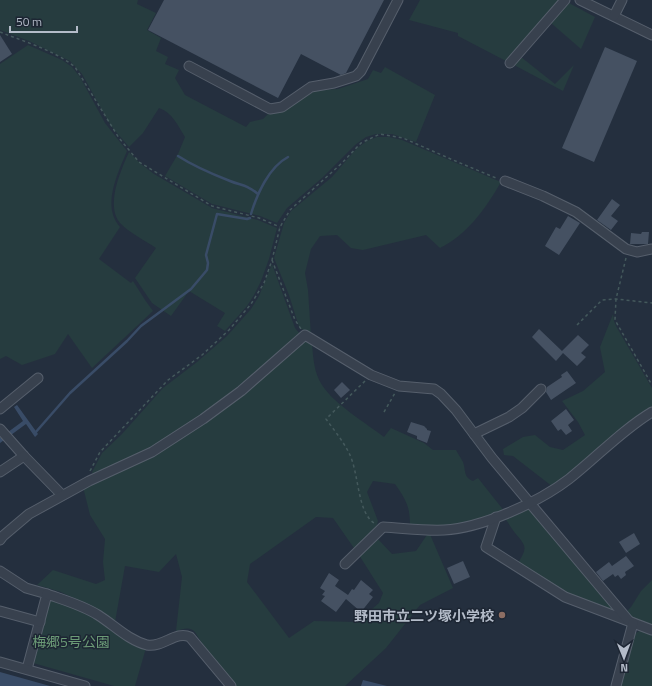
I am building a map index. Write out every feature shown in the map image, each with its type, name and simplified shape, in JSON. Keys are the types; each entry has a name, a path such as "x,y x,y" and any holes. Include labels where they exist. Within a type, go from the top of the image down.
{"street":[{"path":"189,66 270,109 282,107 311,87 334,83 356,76 361,71 398,0"},
{"path":"510,64 565,0"},
{"path":"580,0 652,35"},
{"path":"614,16 622,0"},
{"path":"505,181 543,196 576,212 628,250 637,252 652,249"},
{"path":"0,540 29,514 89,481 152,452 203,419 241,391 305,335 371,376 399,386 434,389 441,394 456,410 492,458 631,622"},
{"path":"0,409 38,378"},
{"path":"474,434 509,417 522,408 541,389"},
{"path":"345,564 383,527 448,529 469,526 496,517 529,502 569,479 636,422 652,412"},
{"path":"0,429 62,495"},
{"path":"0,472 24,456"},
{"path":"496,517 486,548 565,597 652,630"},
{"path":"0,571 26,588 74,603 97,615 132,640 149,645 156,645 181,634 186,634 231,686"},
{"path":"27,669 47,594"},
{"path":"0,611 40,622"},
{"path":"616,686 631,622"},
{"path":"0,662 85,686"}],"path":[{"path":"0,32 56,55 66,60 74,67 119,138 139,162 212,206 259,218 280,226"},
{"path":"89,481 90,469 100,452 168,380 207,350 229,330 251,304 264,283 272,260 280,226 290,210 342,163 361,143 380,134 403,138 505,181"},
{"path":"628,250 616,299 615,320 652,385"},
{"path":"272,260 295,320 305,335"},
{"path":"577,325 602,300 616,299 652,303"},
{"path":"371,376 326,419 350,454 360,490 363,509 372,522 383,527"},
{"path":"384,412 399,386"}],"green space":[{"path":"0,0 138,0 137,4 156,13 147,30 161,38 156,51 168,57 165,64 179,70 175,78 185,95 246,127 250,122 263,119 270,112 279,113 284,111 314,90 338,89 368,79 373,70 381,73 385,67 435,95 416,142 392,134 376,134 366,137 355,145 322,178 287,208 277,223 260,216 212,204 165,176 178,154 185,137 171,116 159,108 143,133 129,147 111,126 82,74 70,61 29,41 0,30"},
{"path":"420,0 560,0 506,61 458,36 458,33 409,20"},
{"path":"569,3 595,17 581,49 551,23"},
{"path":"28,45 62,60 72,67 80,77 105,123 127,151 119,169 111,200 114,219 120,227 99,259 131,283 133,281 153,311 92,368 68,334 55,354 22,365 6,356 0,359 0,64"},
{"path":"521,57 555,84 574,65 563,91 514,65"},
{"path":"377,137 389,137 402,140 501,182 482,211 468,228 440,248 426,235 363,250 351,248 337,235 320,236 311,249 305,273 308,290 311,336 299,327 289,295 274,258 284,223 291,211 332,177 357,148 367,141"},
{"path":"129,152 154,174 212,208 258,220 277,228 269,259 254,295 247,306 225,331 217,326 225,313 189,291 171,316 152,303 135,278 156,248 123,226 116,216 114,197 122,168"},
{"path":"272,264 295,328 300,334 251,379 152,450 93,474 92,472 102,453 122,434 163,388 197,362 227,336 251,309 259,296"},
{"path":"613,314 616,326 652,388 652,410 553,487 513,456 504,455 503,449 523,437 535,435 550,447 563,450 585,435 578,422 562,401 583,391 605,372 600,347"},
{"path":"305,340 312,343 314,365 319,380 327,392 342,406 384,437 391,428 424,443 433,450 456,450 463,462 465,473 468,477 473,481 478,478 505,512 454,527 410,526 407,504 395,484 373,481 367,492 378,521 376,529 356,551 333,518 316,517 250,564 247,582 289,638 314,621 357,622 379,603 383,593 359,555 376,537 392,554 416,551 429,532 453,588 420,605 386,648 345,686 236,686 213,661 193,630 184,629 176,631 182,577 176,554 159,572 125,566 115,622 86,604 61,592 37,585 53,570 96,584 105,580 103,562 105,539 90,515 83,487 154,453"},
{"path":"529,505 619,613 567,593 518,563 524,547 522,541 504,517"},
{"path":"652,580 652,626 634,619 625,613 631,607 641,591"},
{"name":"梅郷5号公園","path":"50,599 77,608 102,623 130,643 146,648 135,686 114,686 33,663"},
{"path":"641,630 652,634 652,686 620,686 634,634"}],"water":[{"path":"17,405 38,434 35,437 26,424 0,443 0,438 23,421 14,407"},
{"path":"0,672 50,686 0,686"},
{"path":"363,680 387,686 361,686"}],"building":[{"path":"164,0 384,0 346,73 341,75 301,54 278,98 148,30"},
{"path":"0,35 12,54 0,62"},
{"path":"605,47 637,61 594,162 562,148"},
{"path":"612,199 620,205 611,216 618,221 611,230 597,220"},
{"path":"568,216 580,223 559,255 545,246 556,227 560,229"},
{"path":"642,232 649,232 648,244 630,244 631,233 641,234"},
{"path":"539,329 562,351 578,335 589,345 581,353 586,357 577,366 563,353 556,361 532,337"},
{"path":"567,371 576,383 551,400 546,392 547,387 562,377 561,375"},
{"path":"342,382 350,390 341,398 334,390"},
{"path":"566,409 574,420 568,425 572,431 566,435 561,429 558,431 551,421"},
{"path":"411,422 424,426 427,430 431,431 427,443 417,439 417,436 407,432"},
{"path":"634,533 640,544 626,553 619,542"},
{"path":"626,556 634,566 625,572 626,575 621,579 618,575 615,577 613,574 603,581 596,572 609,562 612,566"},
{"path":"463,561 470,577 454,584 447,568"},
{"path":"329,573 339,580 335,586 348,595 352,589 354,590 361,580 373,590 369,594 373,597 361,612 346,599 336,612 321,601 325,596 322,595 325,591 320,588"}],"waterway":[{"path":"178,156 191,164 234,183 247,187 258,194"},
{"path":"251,214 260,190 270,174 275,167 288,157"},
{"path":"35,433 70,393 127,341 141,326 191,289 207,270 208,263 206,255 217,214 247,219 250,218"}],"place":[{"name":"野田市立二ツ塚小学校","path":"502,615"}]}
